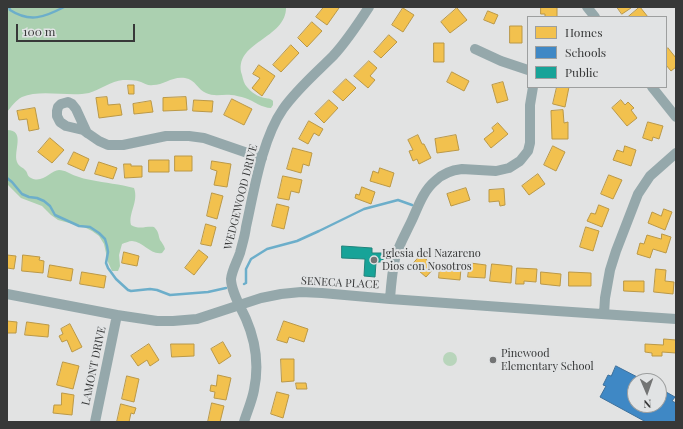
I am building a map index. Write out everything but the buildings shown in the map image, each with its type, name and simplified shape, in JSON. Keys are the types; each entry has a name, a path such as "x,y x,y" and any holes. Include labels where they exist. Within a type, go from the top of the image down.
{"street":[{"name":"WEDGEWOOD DRIVE","path":"244,422 254,391 257,361 249,327 233,289 232,279 233,271 244,238 262,158 271,130 283,109 294,95 342,45 358,25 369,7"},
{"path":"475,50 527,70"},
{"path":"390,299 395,258 427,189 434,181 447,173 462,169 496,171 509,168 526,155 530,143 530,106 533,88"},
{"path":"653,88 676,117"},
{"path":"87,132 99,142 118,146 166,136 189,136 204,138 262,158"},
{"path":"604,314 610,270 638,194 650,176 676,153"},
{"name":"SENECA PLACE","path":"7,294 157,321 197,319 261,298 301,292 676,319"},
{"name":"LAMONT DRIVE","path":"95,422 117,315"}],"green space":[{"path":"7,7 286,7 284,18 278,26 252,47 245,55 241,64 242,75 246,86 257,95 272,100 273,105 271,108 268,108 245,98 209,94 203,92 189,79 176,78 157,85 148,85 135,80 123,80 93,92 81,94 46,93 29,95 18,100 7,112"},
{"path":"7,130 16,133 18,142 16,157 17,162 31,178 43,178 61,170 78,177 134,188 135,198 130,221 131,225 140,228 154,227 158,232 160,240 165,248 162,253 154,252 136,242 127,242 122,244 119,255 120,266 118,271 112,271 108,262 104,244 99,236 84,227 58,220 42,206 21,198 7,184"},
{"path":"447,352 453,352 457,356 457,362 453,366 447,366 443,362 443,356"}],"waterway":[{"path":"9,7 10,10 17,14 31,17 44,16 64,7"},
{"path":"7,178 22,194 44,201 50,206 55,215 79,226 90,227 99,233 105,239 107,246 108,252 106,263 108,268 116,279 128,290 150,289 170,295 208,292 226,288"},
{"path":"244,284 246,283 246,269 251,259 267,249 297,241 364,209 398,200 412,205"}],"place":[{"name":"Iglesia del Nazareno Dios con Nosotros","path":"374,260"},
{"name":"Pinewood Elementary School","path":"493,360"}]}
